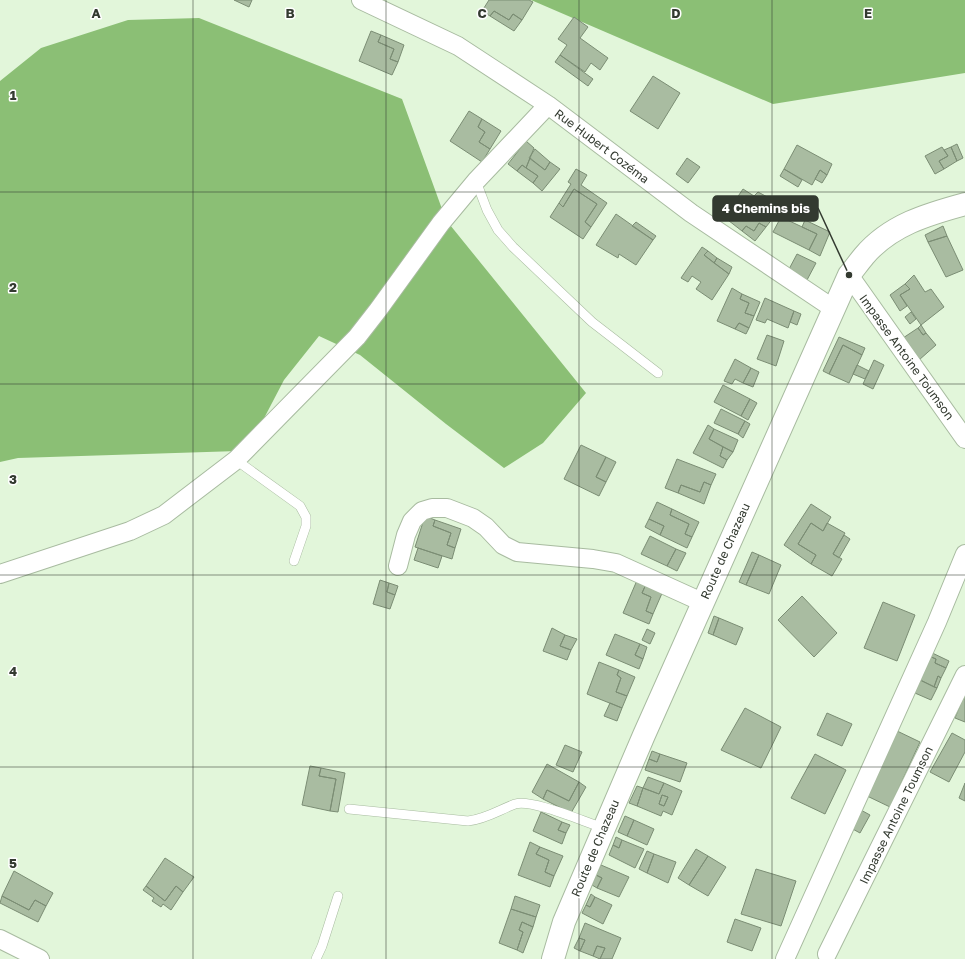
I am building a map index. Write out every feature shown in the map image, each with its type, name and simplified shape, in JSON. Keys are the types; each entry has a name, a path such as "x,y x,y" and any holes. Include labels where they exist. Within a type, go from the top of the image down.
{"main road":[{"name":"Route de Chazeau","path":"554,959 564,922 604,828 702,602 849,276 865,255 884,237 904,224 935,212 965,204"}],"street":[{"name":"Rue Hubert Cozéma","path":"361,0 458,46 548,105 691,213 834,310"},
{"path":"0,574 130,531 164,515 236,460 357,337 441,223 476,181 548,105"},
{"name":"Impasse Antoine Toumson","path":"849,276 965,438"},
{"path":"398,566 406,535 412,521 422,511 432,508 447,508 473,518 486,527 503,545 517,552 616,563 702,602"},
{"path":"785,959 937,622 965,554"},
{"name":"Impasse Antoine Toumson","path":"827,954 965,675"},
{"path":"0,939 40,959"}],"lane":[{"path":"476,181 487,210 498,230 513,247 592,322 658,373"},
{"path":"236,460 300,506 306,517 306,526 294,561"},
{"path":"350,809 468,821 478,820 515,804 524,803 538,805 604,828"},
{"path":"316,959 322,946 338,896"}],"green space":[{"path":"531,0 965,0 965,73 773,104"},
{"path":"199,18 402,99 446,220 586,393 543,443 504,468 360,355 319,336 284,380 261,424 238,451 18,458 0,462 0,81 41,48 128,20"}],"building":[{"path":"234,0 252,0 249,7"},
{"path":"489,0 529,0 533,2 522,20 513,14 509,20 494,11 490,16 482,11"},
{"path":"494,11 509,20 513,14 522,20 514,31 490,16"},
{"path":"574,17 588,27 580,38 608,58 600,70 591,63 585,72 560,55 567,45 558,39"},
{"path":"371,31 381,35 378,42 394,49 390,59 398,62 392,75 359,61"},
{"path":"381,35 404,45 398,62 390,59 394,49 378,42"},
{"path":"560,55 593,79 588,86 555,62"},
{"path":"653,76 680,93 658,129 630,111"},
{"path":"469,111 482,119 478,127 485,132 479,142 490,149 482,162 450,141"},
{"path":"482,119 501,131 490,149 479,142 485,132 478,127"},
{"path":"526,141 534,148 526,168 522,165 517,171 508,164"},
{"path":"957,144 963,158 957,161 951,147"},
{"path":"797,145 832,164 827,175 820,170 812,185 784,169"},
{"path":"942,147 948,156 939,161 944,169 935,174 925,156"},
{"path":"951,147 957,161 944,169 939,161 948,156 944,150"},
{"path":"535,149 550,162 545,170 529,158"},
{"path":"530,158 545,170 550,162 560,169 542,191 533,183 538,176 526,168"},
{"path":"687,158 700,167 688,183 676,174"},
{"path":"522,165 538,176 533,183 517,171"},
{"path":"576,169 587,175 581,185 607,203 591,227 585,222 597,204 574,189 563,207 559,203 571,184 568,182"},
{"path":"784,169 802,180 798,187 780,176"},
{"path":"820,170 827,175 822,183 815,179"},
{"path":"574,189 597,204 585,222 591,227 583,239 550,217 559,203 563,207"},
{"path":"743,189 754,196 758,192 784,206 779,221 773,218 766,227 759,223 754,231 746,226 742,231 724,217"},
{"path":"616,214 653,240 636,265 619,254 618,258 596,245"},
{"path":"781,217 817,234 809,250 773,232"},
{"path":"805,220 830,232 820,256 809,250 817,234 802,227"},
{"path":"636,222 656,236 653,240 632,226"},
{"path":"759,223 766,227 755,241 742,231 746,226 754,231"},
{"path":"943,226 947,236 928,242 925,235"},
{"path":"947,236 963,270 946,277 928,242"},
{"path":"702,247 708,251 704,255 729,274 712,300 696,289 701,282 692,276 688,282 681,278"},
{"path":"708,251 717,258 714,263 704,255"},
{"path":"797,254 816,263 807,280 788,271"},
{"path":"717,258 732,267 729,274 714,263"},
{"path":"914,275 925,292 931,289 944,307 921,325 900,295 910,289 905,284"},
{"path":"905,284 910,289 900,295 907,306 900,311 890,295"},
{"path":"732,288 742,294 740,299 749,303 745,313 754,316 749,328 739,323 735,329 717,321"},
{"path":"742,294 760,302 754,316 745,313 749,303 740,299"},
{"path":"765,298 794,311 788,328 767,319 765,323 756,320"},
{"path":"794,311 801,314 797,325 790,322"},
{"path":"911,312 916,319 910,324 905,317"},
{"path":"739,323 749,328 746,334 735,329"},
{"path":"921,325 926,333 923,335 918,328"},
{"path":"918,328 923,335 926,333 936,345 919,360 903,338"},
{"path":"767,335 784,341 776,366 757,359"},
{"path":"839,337 865,348 862,355 843,345 829,374 823,371"},
{"path":"843,345 862,355 849,383 829,374"},
{"path":"735,359 751,368 743,383 735,379 732,384 724,381"},
{"path":"874,360 884,365 873,389 863,384"},
{"path":"857,365 869,371 865,379 853,374"},
{"path":"751,368 759,372 753,387 743,383"},
{"path":"723,385 750,399 741,416 714,402"},
{"path":"750,399 757,403 748,420 741,416"},
{"path":"721,409 745,421 738,434 714,423"},
{"path":"745,421 750,424 743,438 738,434"},
{"path":"708,425 714,429 709,439 723,447 720,456 727,460 723,468 693,453"},
{"path":"714,429 738,440 733,452 709,439"},
{"path":"581,445 606,457 596,477 606,482 599,496 564,479"},
{"path":"723,447 733,452 727,460 720,456"},
{"path":"606,457 616,462 606,482 596,477"},
{"path":"677,459 716,474 711,485 704,482 700,492 681,485 678,493 665,488"},
{"path":"704,482 711,485 704,504 678,493 681,485 700,492"},
{"path":"657,502 672,509 670,515 689,524 685,534 692,537 687,548 660,535 664,526 649,519"},
{"path":"811,504 831,517 823,531 811,523 798,544 816,555 811,564 784,545"},
{"path":"672,509 699,522 692,537 685,534 689,524 670,515"},
{"path":"425,516 435,520 433,526 451,533 447,545 455,548 452,559 415,547"},
{"path":"649,519 664,526 660,535 645,527"},
{"path":"435,520 461,529 455,548 447,545 451,533 433,526"},
{"path":"811,523 823,531 827,523 845,533 833,554 842,559 832,576 811,564 816,555 798,544"},
{"path":"844,535 850,539 839,558 833,554"},
{"path":"650,536 676,549 667,566 641,554"},
{"path":"418,548 442,556 438,568 414,560"},
{"path":"676,549 686,553 677,571 667,566"},
{"path":"752,552 759,555 746,585 739,582"},
{"path":"759,555 781,565 769,594 746,585"},
{"path":"638,578 647,582 642,593 651,597 646,611 653,614 649,624 623,613"},
{"path":"380,580 389,583 387,592 395,595 390,609 373,604"},
{"path":"647,582 663,591 653,614 646,611 651,597 642,593"},
{"path":"389,583 398,586 395,595 387,592"},
{"path":"802,596 837,633 814,657 778,620"},
{"path":"883,602 915,615 897,661 864,648"},
{"path":"714,616 719,618 713,635 708,633"},
{"path":"719,618 743,628 736,645 713,635"},
{"path":"552,628 565,635 560,646 571,650 567,660 543,651"},
{"path":"647,629 655,633 650,644 642,640"},
{"path":"615,634 640,644 635,655 643,659 639,669 606,655"},
{"path":"565,635 577,639 571,650 560,646"},
{"path":"640,644 647,647 643,659 635,655"},
{"path":"926,650 949,661 946,668 935,663 936,659 924,654"},
{"path":"924,654 936,659 935,663 946,668 941,678 938,676 934,687 914,677"},
{"path":"599,662 619,670 617,675 621,678 616,692 627,696 622,708 587,694"},
{"path":"619,670 635,677 627,696 616,692 621,678 617,675"},
{"path":"938,676 941,678 937,688 934,687"},
{"path":"914,677 937,688 931,700 908,690"},
{"path":"965,693 965,722 955,718"},
{"path":"610,703 622,708 617,721 604,716"},
{"path":"745,708 781,727 761,768 721,750"},
{"path":"827,713 852,724 842,746 817,735"},
{"path":"895,730 920,742 890,807 865,795"},
{"path":"952,733 965,740 965,752 949,782 930,772"},
{"path":"565,745 582,752 573,772 556,765"},
{"path":"652,751 660,754 657,762 649,759"},
{"path":"660,754 687,763 680,782 645,770 649,759 657,762"},
{"path":"815,754 846,770 825,814 791,798"},
{"path":"547,764 579,782 569,801 547,790 543,799 532,792"},
{"path":"310,766 321,768 319,776 336,779 330,811 302,805"},
{"path":"321,768 345,773 338,812 330,811 336,779 319,776"},
{"path":"648,777 664,783 659,794 643,788"},
{"path":"579,782 586,787 571,813 543,799 547,790 569,801"},
{"path":"664,783 682,791 672,815 663,811 661,816 637,806 643,788 659,794","holes":["662,795 668,797 664,806 659,804"]},
{"path":"965,783 965,801 959,798"},
{"path":"637,786 643,788 637,806 629,803"},
{"path":"662,795 668,797 664,806 659,804"},
{"path":"859,809 870,815 860,833 849,827"},
{"path":"541,812 562,822 558,830 566,833 562,844 533,831"},
{"path":"625,816 634,820 627,836 618,832"},
{"path":"634,820 654,829 647,845 627,836"},
{"path":"562,822 570,825 566,833 558,830"},
{"path":"616,837 622,840 619,848 613,845"},
{"path":"622,840 644,849 635,868 609,855 613,845 619,848"},
{"path":"530,842 540,847 536,854 549,860 545,872 554,876 550,887 518,875"},
{"path":"540,847 563,856 554,876 545,872 549,860 536,854"},
{"path":"696,849 708,856 689,885 678,878"},
{"path":"647,851 654,854 647,873 639,869"},
{"path":"654,854 676,862 668,883 647,873"},
{"path":"708,856 726,867 708,896 689,885"},
{"path":"165,858 194,877 183,892 176,886 165,901 146,886"},
{"path":"601,865 629,877 619,897 597,888 602,878 596,875"},
{"path":"756,869 796,881 781,926 741,914"},
{"path":"14,871 53,893 46,906 35,900 29,910 2,896"},
{"path":"596,875 602,878 597,888 592,885"},
{"path":"146,886 165,901 176,886 183,892 171,910 163,904 161,907 152,901 154,898 143,890"},
{"path":"591,894 595,897 590,907 586,905"},
{"path":"2,896 29,910 35,900 46,906 38,922 0,903"},
{"path":"515,896 540,905 536,917 511,909"},
{"path":"595,897 612,905 603,924 582,913 586,905 590,907"},
{"path":"511,909 536,917 533,927 522,922 519,930 523,932 517,950 499,943"},
{"path":"735,919 761,928 752,951 727,942"},
{"path":"522,922 533,927 523,953 517,950 523,932 519,930"},
{"path":"585,923 621,938 612,959 600,959 605,948 597,946 593,956 580,951 585,940 579,938"},
{"path":"579,938 585,940 580,951 574,948"},
{"path":"597,946 605,948 600,959 593,956"}],"place":[{"name":"4 Chemins bis","path":"849,275"}]}
